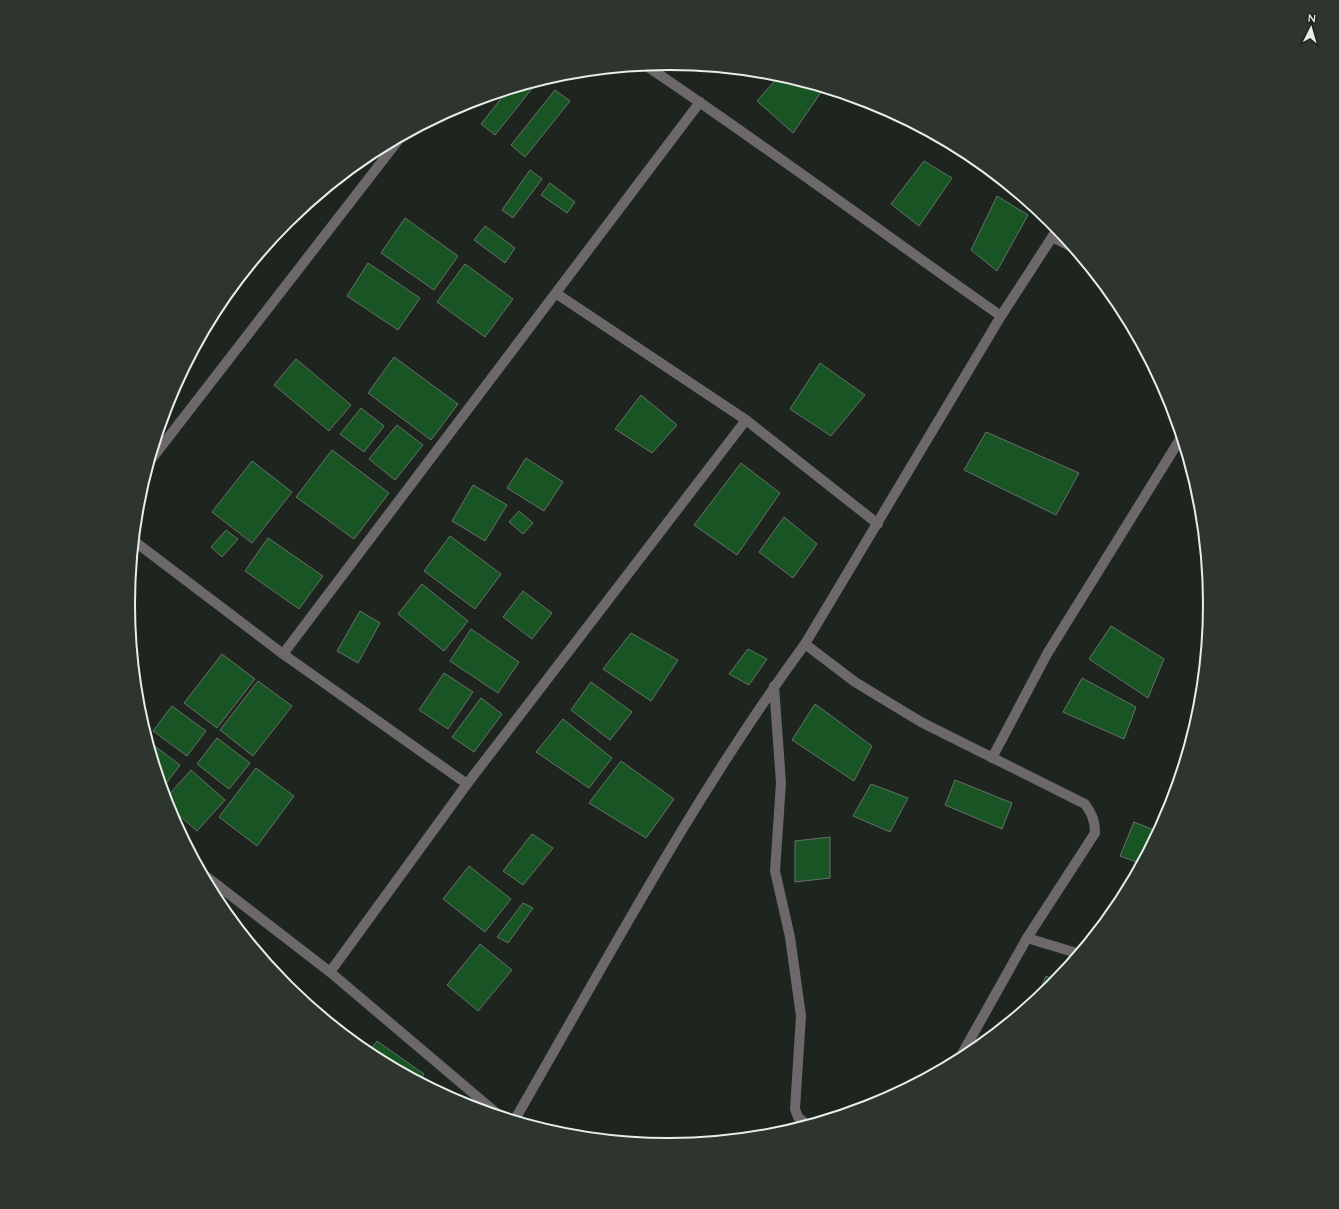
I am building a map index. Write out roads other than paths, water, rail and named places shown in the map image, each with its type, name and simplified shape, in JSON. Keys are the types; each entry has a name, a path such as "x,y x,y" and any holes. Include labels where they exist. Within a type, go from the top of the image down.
{"street":[{"path":"653,70 700,102 1001,316"},
{"path":"284,654 557,294 700,102"},
{"path":"157,451 392,148"},
{"path":"516,1116 675,841 774,686 805,644 1001,316 1054,234"},
{"path":"557,294 746,420 878,524"},
{"path":"330,972 466,784 746,420"},
{"path":"992,758 1047,654 1179,442"},
{"path":"139,545 284,654 466,784"},
{"path":"805,644 855,682 921,722 1085,804 1092,814 1095,823 1095,833 1027,938 964,1050"},
{"path":"774,686 782,783 775,871 790,937 801,1016 795,1109 798,1117 804,1122"},
{"path":"213,882 330,972 491,1108"},
{"path":"1027,938 1075,952"}]}
